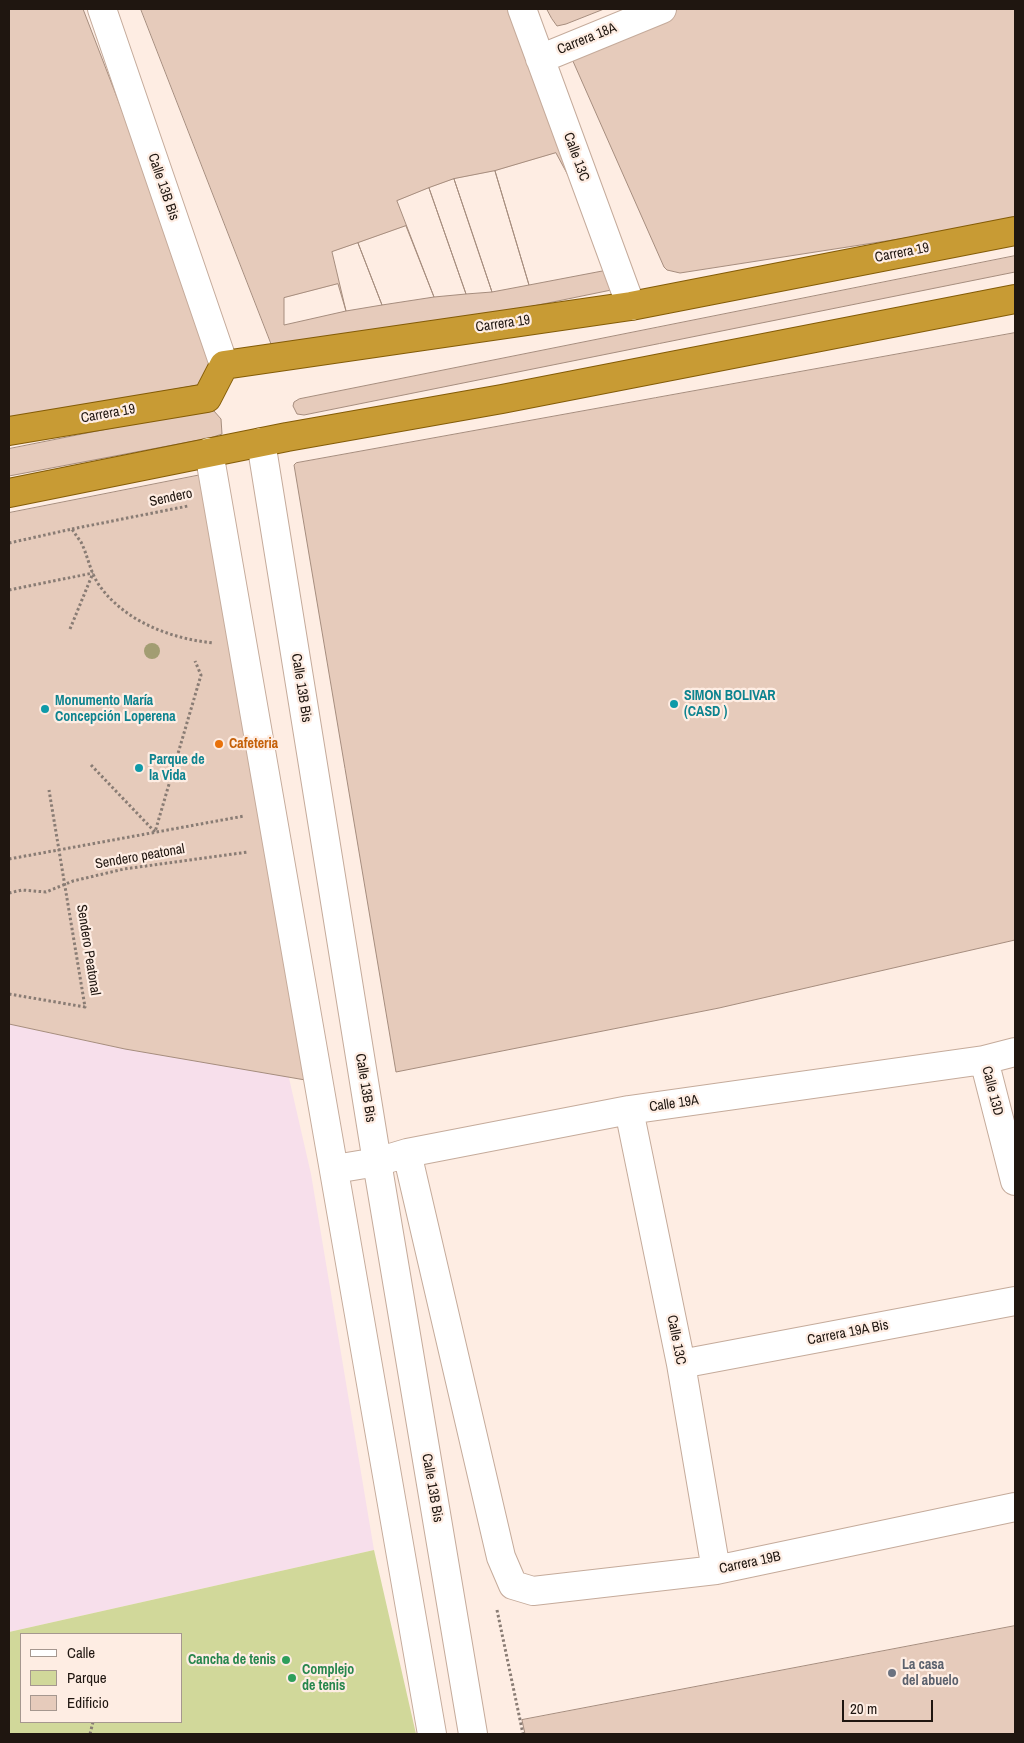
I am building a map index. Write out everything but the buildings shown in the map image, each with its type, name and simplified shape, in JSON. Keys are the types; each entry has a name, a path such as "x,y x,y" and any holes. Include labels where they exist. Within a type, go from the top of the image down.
{"highway":[{"name":"Carrera 19","path":"9,431 206,398 224,365 631,306 1015,231"},
{"path":"9,493 209,452 502,399 1015,299"}],"street":[{"name":"Calle 13B Bis","path":"102,9 224,365"},
{"name":"Calle 13C","path":"522,9 631,306"},
{"name":"Carrera 18A","path":"540,59 662,9"},
{"name":"Calle 13B Bis","path":"261,442 377,1162 473,1734"},
{"path":"209,452 432,1734"},
{"name":"Calle 19A","path":"335,1169 377,1162 407,1153 629,1110 984,1060 1015,1052"},
{"name":"Calle 13D","path":"984,1060 1015,1181"},
{"name":"Calle 13C","path":"629,1110 681,1364 716,1570"},
{"name":"Carrera 19B","path":"407,1153 500,1557 512,1585 533,1591 716,1570 1015,1507"},
{"name":"Carrera 19A Bis","path":"681,1364 1015,1301"}],"path":[{"name":"Sendero","path":"72,530 195,504"},
{"path":"9,543 72,530 82,543 99,585 126,612 166,634 219,644"},
{"path":"9,590 93,573"},
{"path":"70,629 93,573"},
{"path":"155,832 201,675 195,661"},
{"path":"91,765 155,832"},
{"path":"49,790 60,850"},
{"path":"9,859 246,815"},
{"name":"Sendero peatonal","path":"9,893 22,890 46,892 74,881 124,869 278,848"},
{"name":"Sendero Peatonal","path":"9,994 85,1007 60,850"}],"shaded area":[{"path":"9,1024 125,1049 286,1065 311,1174 374,1550 9,1632"}],"green space":[{"name":"Complejo de tenis","path":"374,1550 416,1734 9,1734 9,1632"}],"place":[{"name":"SIMON BOLIVAR (CASD )","path":"674,704"},
{"name":"Monumento María Concepción Loperena","path":"45,709"},
{"name":"Cafeteria","path":"219,744"},
{"name":"Parque de la Vida","path":"139,768"},
{"name":"Cancha de tenis","path":"286,1660"},
{"name":"La casa del abuelo","path":"892,1673"},
{"name":"Complejo de tenis","path":"292,1678"}]}
